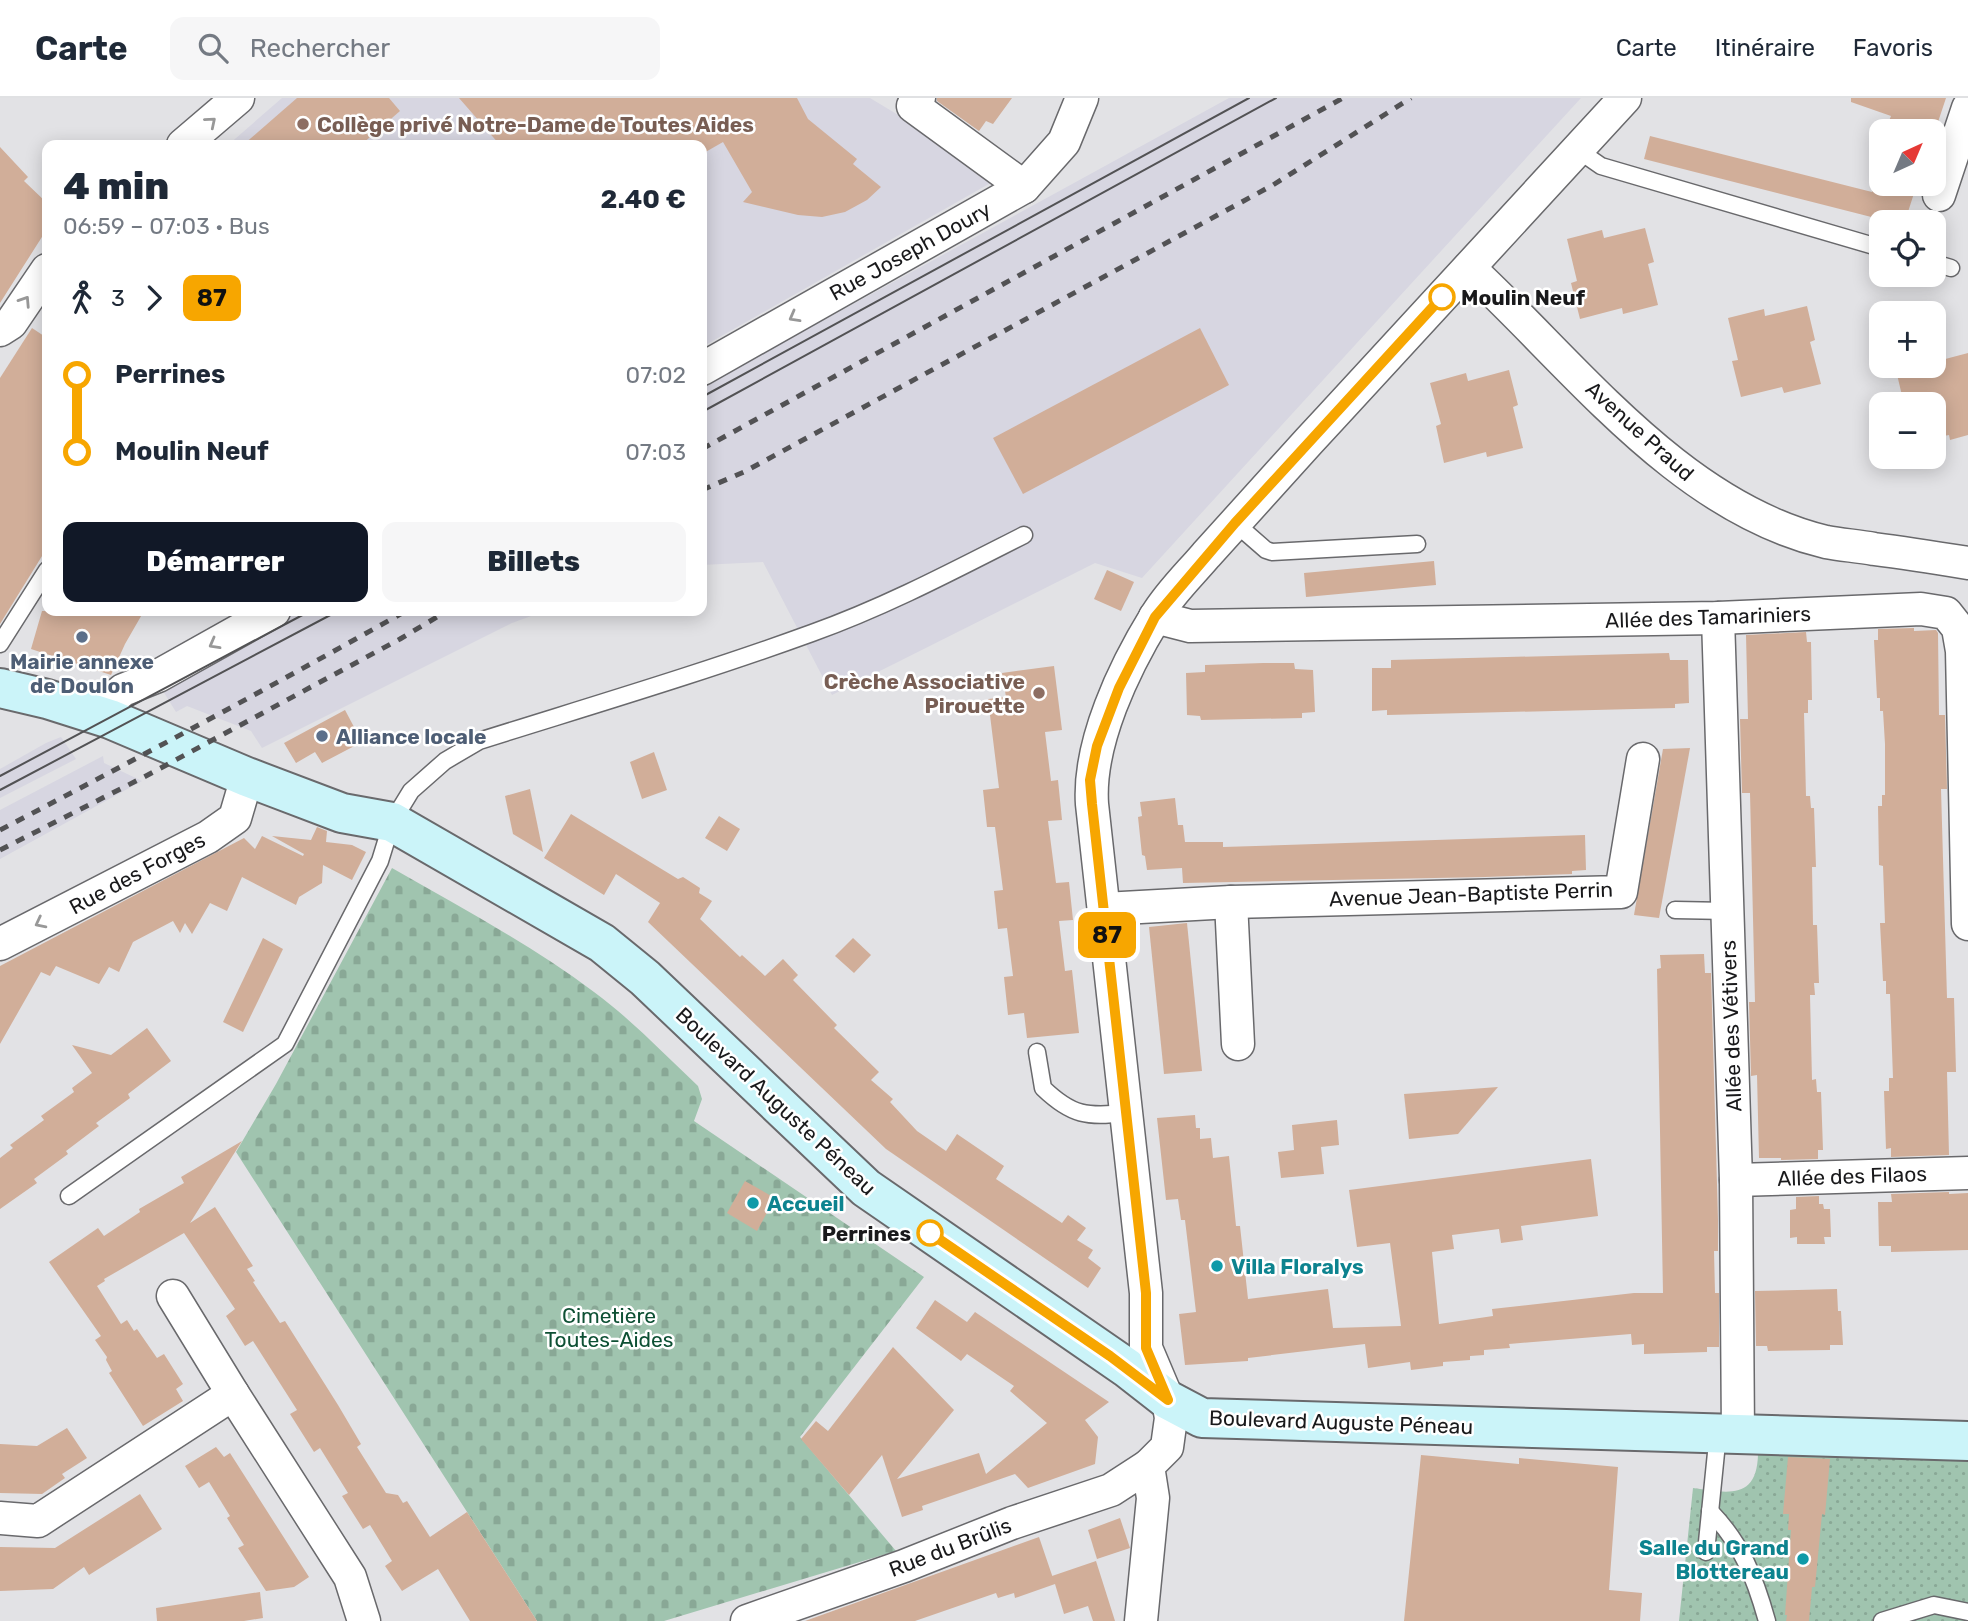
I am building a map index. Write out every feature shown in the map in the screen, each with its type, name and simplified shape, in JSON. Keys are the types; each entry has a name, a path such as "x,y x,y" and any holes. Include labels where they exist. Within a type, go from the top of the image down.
{"street":[{"path":"189,140 238,98"},
{"path":"919,98 913,106 1024,187"},
{"name":"Rue Joseph Doury","path":"707,366 1024,187 1064,142 1082,98"},
{"path":"1141,1621 1153,1498 1149,1466 1167,1447 1171,1418 1168,1400 1146,1348 1146,1293 1092,804 1090,780 1094,758 1119,688 1155,617 1235,523 1625,98"},
{"path":"1946,174 1968,108"},
{"name":"Avenue Praud","path":"1469,268 1674,466 1707,488 1770,522 1826,542 1968,563"},
{"path":"0,330 11,323 42,277"},
{"name":"Allée des Tamariniers","path":"1155,617 1190,626 1718,618 1921,610 1946,613 1958,628 1962,652 1968,924"},
{"path":"95,713 123,690 158,676 265,616"},
{"name":"Allée des Vétivers","path":"1718,618 1736,1180 1728,1434"},
{"name":"Boulevard Auguste Péneau","path":"0,688 95,713 247,777 342,813 392,822 612,950 645,978 866,1188 1076,1332 1168,1400 1202,1418 1968,1441"},
{"name":"Avenue Jean-Baptiste Perrin","path":"1104,909 1231,902 1621,892 1643,759"},
{"name":"Rue des Forges","path":"0,944 208,837 235,818 247,777"},
{"path":"1231,902 1238,1044"},
{"name":"Allée des Filaos","path":"1736,1180 1968,1173"},
{"path":"173,1296 350,1577 364,1621"},
{"path":"0,1518 38,1521 233,1394"},
{"name":"Rue du Brûlis","path":"747,1621 916,1561 1012,1523 1111,1490 1149,1466"}],"lane":[{"path":"1578,150 1601,166 1869,244"},
{"path":"1946,267 1951,268"},
{"path":"1235,523 1266,550 1272,552 1417,544"},
{"path":"69,1196 285,1044 380,861 392,822 419,782 445,761 479,741 815,633 927,584 1024,535"},
{"path":"0,644 42,578"},
{"path":"1675,911 1728,911"},
{"path":"1037,1052 1040,1082 1043,1087 1073,1110 1096,1116 1126,1113"},
{"path":"1706,1552 1710,1511 1728,1434"},
{"path":"1710,1511 1731,1534 1745,1557 1767,1621"},
{"path":"1882,1621 1934,1605 1968,1612"}],"shaded area":[{"path":"282,98 870,98 1001,177 707,344 707,140 234,140"},
{"path":"1229,98 1581,98 1142,578 1095,563 832,695 763,562 707,565 707,384"},
{"path":"283,616 531,616 512,623 262,748 251,731 187,706 176,712 158,683"},
{"path":"61,737 76,759 0,798 0,769"},
{"path":"103,756 104,763 142,781 0,859 0,810"}],"green space":[{"name":"Cimetière Toutes-Aides","path":"392,868 520,942 594,992 635,1026 698,1086 702,1099 694,1121 924,1277 800,1437 896,1551 664,1621 537,1621 236,1152 276,1084"},
{"path":"1758,1454 1968,1459 1968,1621 1679,1621 1693,1488 1729,1492 1746,1486 1756,1469"}],"building":[{"name":"Collège privé Notre-Dame de Toutes Aides","path":"297,98 389,98 400,111 367,140 249,140"},
{"path":"459,98 797,98 808,119 857,159 853,164 881,187 867,200 845,212 822,217 798,215 743,202 752,192 723,142 707,151 707,140 496,140"},
{"path":"937,98 1012,98 993,124 986,121 979,131 937,101"},
{"path":"1851,98 1946,98 1939,119 1890,119 1891,116 1851,102"},
{"path":"1650,136 1869,191 1869,196 1913,196 1909,210 1869,210 1869,216 1644,159"},
{"path":"0,147 28,177 24,181 42,198 42,237 0,303"},
{"path":"1645,228 1654,262 1648,264 1658,305 1623,314 1622,308 1580,319 1571,283 1577,281 1567,239 1602,230 1604,238"},
{"path":"1807,306 1815,340 1810,342 1821,384 1784,393 1782,387 1741,397 1732,361 1738,360 1728,318 1764,309 1765,316"},
{"path":"32,328 42,335 42,556 0,624 0,378"},
{"path":"1200,328 1229,385 1023,494 993,438"},
{"path":"1968,353 1968,435 1950,440 1949,435 1946,436 1946,392 1901,392 1898,378 1946,378 1946,359"},
{"path":"1509,370 1518,405 1513,407 1523,448 1487,457 1486,452 1444,463 1436,426 1441,424 1430,383 1466,373 1468,381"},
{"path":"1434,561 1436,585 1306,597 1304,573"},
{"path":"1107,570 1134,582 1121,611 1094,599"},
{"name":"Mairie annexe de Doulon","path":"42,611 42,616 141,616 111,675 31,649"},
{"path":"1914,628 1914,631 1936,630 1938,633 1939,715 1945,715 1947,789 1941,789 1947,998 1954,998 1956,1072 1947,1072 1949,1155 1891,1157 1891,1148 1886,1149 1884,1091 1889,1091 1889,1078 1893,1078 1890,994 1886,994 1886,981 1883,981 1880,923 1885,923 1883,866 1879,865 1878,806 1882,806 1882,795 1885,795 1885,744 1883,711 1880,711 1880,698 1877,698 1874,640 1878,640 1878,629"},
{"path":"1806,632 1807,642 1811,642 1812,700 1808,700 1808,713 1804,713 1806,796 1810,796 1811,808 1814,808 1816,867 1812,867 1813,925 1817,925 1819,983 1814,983 1815,995 1810,995 1812,1080 1816,1079 1817,1092 1821,1092 1823,1150 1818,1150 1818,1159 1781,1160 1759,1158 1757,1075 1751,1076 1749,1002 1755,1002 1750,793 1742,793 1740,719 1748,719 1746,635"},
{"path":"1669,653 1670,660 1688,660 1689,703 1675,704 1675,708 1387,715 1387,710 1372,711 1372,668 1391,668 1391,660"},
{"path":"1294,663 1295,669 1313,670 1315,712 1302,713 1302,718 1201,720 1200,716 1187,715 1186,673 1205,672 1205,665"},
{"path":"1054,666 1062,730 1045,732 1051,781 1058,780 1062,820 1048,821 1056,883 1069,882 1073,920 1059,921 1065,971 1072,970 1079,1033 1027,1038 1024,1013 1008,1015 1004,977 1013,976 1007,928 998,929 994,891 1003,890 995,827 987,827 983,790 999,788 988,699 1006,697 1002,673"},
{"name":"Alliance locale","path":"345,710 362,742 322,763 315,752 296,763 284,743"},
{"path":"1690,748 1659,918 1634,915 1663,749"},
{"path":"654,752 667,790 642,799 630,762"},
{"path":"530,789 543,852 513,834 505,796"},
{"path":"1175,798 1178,825 1183,825 1185,842 1223,842 1223,847 1585,835 1586,870 1572,871 1572,874 1485,877 1183,883 1182,868 1147,870 1145,856 1142,855 1138,817 1142,816 1140,802"},
{"path":"571,814 678,879 683,877 700,888 699,893 712,901 700,919 740,957 742,955 765,976 783,959 798,975 793,980 837,1025 834,1028 879,1072 871,1080 893,1099 890,1102 917,1131 946,1151 957,1134 1004,1166 996,1179 1062,1223 1068,1215 1086,1228 1077,1240 1093,1250 1088,1258 1101,1268 1088,1288 886,1149 648,922 660,903 616,874 604,895 544,858"},
{"path":"719,816 740,829 727,851 705,838"},
{"path":"317,827 327,831 326,842 352,845 366,852 352,880 323,865 322,883 299,897 296,905 242,877 227,911 210,903 192,934 185,923 180,933 173,921 133,942 119,972 109,967 99,984 56,966 50,976 41,972 0,1044 0,966 244,838 255,849 262,836 303,856 304,854 272,836 311,840"},
{"path":"1187,923 1202,1071 1164,1074 1149,927"},
{"path":"263,938 283,949 243,1032 223,1022"},
{"path":"853,938 871,955 854,973 835,956"},
{"path":"1704,954 1705,973 1711,973 1718,1219 1718,1251 1714,1251 1715,1293 1719,1293 1719,1347 1707,1347 1707,1352 1644,1354 1644,1344 1632,1345 1631,1334 1509,1344 1510,1348 1484,1350 1484,1355 1470,1356 1470,1360 1443,1362 1443,1366 1411,1370 1410,1362 1368,1368 1365,1344 1248,1358 1248,1361 1185,1365 1179,1314 1196,1312 1185,1220 1181,1220 1178,1199 1166,1200 1157,1118 1195,1115 1196,1128 1200,1128 1200,1139 1211,1138 1213,1158 1229,1156 1236,1226 1240,1226 1248,1299 1328,1289 1333,1328 1401,1326 1390,1243 1357,1247 1349,1190 1591,1159 1598,1216 1521,1226 1523,1240 1501,1243 1499,1229 1452,1235 1454,1249 1432,1252 1439,1324 1493,1316 1492,1309 1634,1293 1663,1293 1657,969 1661,968 1660,955"},
{"path":"147,1028 171,1061 128,1094 130,1098 96,1123 99,1126 66,1151 68,1154 34,1179 37,1183 0,1209 0,1158 13,1148 10,1145 44,1120 41,1116 74,1092 72,1088 92,1073 72,1045 111,1055"},
{"path":"1498,1087 1458,1134 1409,1139 1404,1094"},
{"path":"1337,1120 1339,1145 1321,1147 1324,1174 1281,1178 1278,1152 1294,1150 1292,1125"},
{"path":"242,1141 190,1223 215,1207 253,1266 247,1269 255,1281 253,1282 280,1323 285,1321 338,1405 361,1444 357,1447 386,1493 398,1495 403,1503 407,1501 430,1537 467,1512 537,1621 470,1621 438,1569 402,1591 385,1566 392,1561 370,1525 363,1529 342,1496 348,1493 320,1448 314,1452 290,1414 297,1410 253,1341 245,1346 226,1316 235,1309 184,1233 104,1279 105,1281 97,1286 121,1324 127,1320 134,1331 137,1329 157,1358 164,1354 183,1384 176,1389 183,1401 143,1426 109,1373 112,1371 107,1357 95,1340 101,1336 49,1262 98,1228 104,1236 140,1212 139,1209 184,1183 181,1177"},
{"name":"Accueil","path":"745,1181 775,1198 757,1231 727,1213"},
{"path":"1968,1193 1968,1250 1891,1252 1891,1246 1879,1246 1878,1202 1892,1202 1891,1194"},
{"path":"1819,1196 1819,1204 1823,1204 1824,1209 1830,1209 1831,1237 1824,1237 1825,1244 1797,1244 1797,1237 1790,1238 1790,1210 1796,1209 1796,1197"},
{"path":"1837,1289 1843,1345 1830,1345 1830,1350 1768,1351 1767,1346 1756,1346 1755,1291"},
{"path":"935,1300 967,1322 975,1312 1109,1402 1085,1420 1098,1437 1095,1464 1028,1488 1015,1474 922,1506 923,1510 902,1517 882,1455 849,1495 801,1439 816,1421 828,1431 893,1347 954,1410 897,1479 979,1453 986,1474 1047,1423 1010,1391 1014,1386 967,1354 961,1361 916,1328"},
{"path":"67,1428 87,1458 62,1474 65,1478 42,1494 0,1493 0,1444 37,1446"},
{"path":"216,1447 224,1457 230,1453 309,1577 294,1587 266,1591 238,1548 244,1545 209,1482 199,1488 185,1466"},
{"path":"1421,1455 1519,1464 1519,1458 1618,1467 1609,1590 1642,1593 1640,1621 1404,1621"},
{"name":"Salle du Grand Blottereau","path":"1788,1457 1830,1459 1825,1515 1822,1514 1809,1621 1786,1621 1785,1615 1791,1530 1788,1530 1789,1514 1783,1514"},
{"path":"140,1494 162,1529 89,1575 84,1567 53,1589 0,1591 0,1547 55,1548"},
{"path":"1120,1518 1130,1548 1097,1559 1088,1530"},
{"path":"1039,1537 1052,1576 1096,1561 1115,1621 1093,1621 1088,1606 1064,1614 1055,1584 1015,1598 1014,1593 998,1598 996,1593 915,1621 805,1621"},
{"path":"260,1592 263,1618 244,1621 157,1621 156,1608"}],"tram line":[{"path":"707,394 1249,98"},
{"path":"707,409 1276,98"},
{"path":"0,776 301,616"},
{"path":"0,790 329,616"}],"railway":[{"path":"707,446 1343,98"},
{"path":"707,488 744,472 1273,185 1411,98"},
{"path":"0,830 397,616"},
{"path":"0,850 144,777 439,616"}],"bus line":[{"name":"87","path":"930,1233 1076,1332 1168,1400 1146,1348 1146,1293 1090,780 1097,746 1119,688 1163,606 1235,523 1442,297"}],"place":[{"name":"Collège privé Notre-Dame de Toutes Aides","path":"303,124"},
{"name":"Moulin Neuf","path":"1442,297"},
{"name":"Mairie annexe de Doulon","path":"82,637"},
{"name":"Crèche Associative Pirouette","path":"1039,693"},
{"name":"Alliance locale","path":"322,736"},
{"name":"Accueil","path":"753,1203"},
{"name":"Perrines","path":"930,1233"},
{"name":"Villa Floralys","path":"1217,1266"},
{"name":"Salle du Grand Blottereau","path":"1803,1559"}]}
